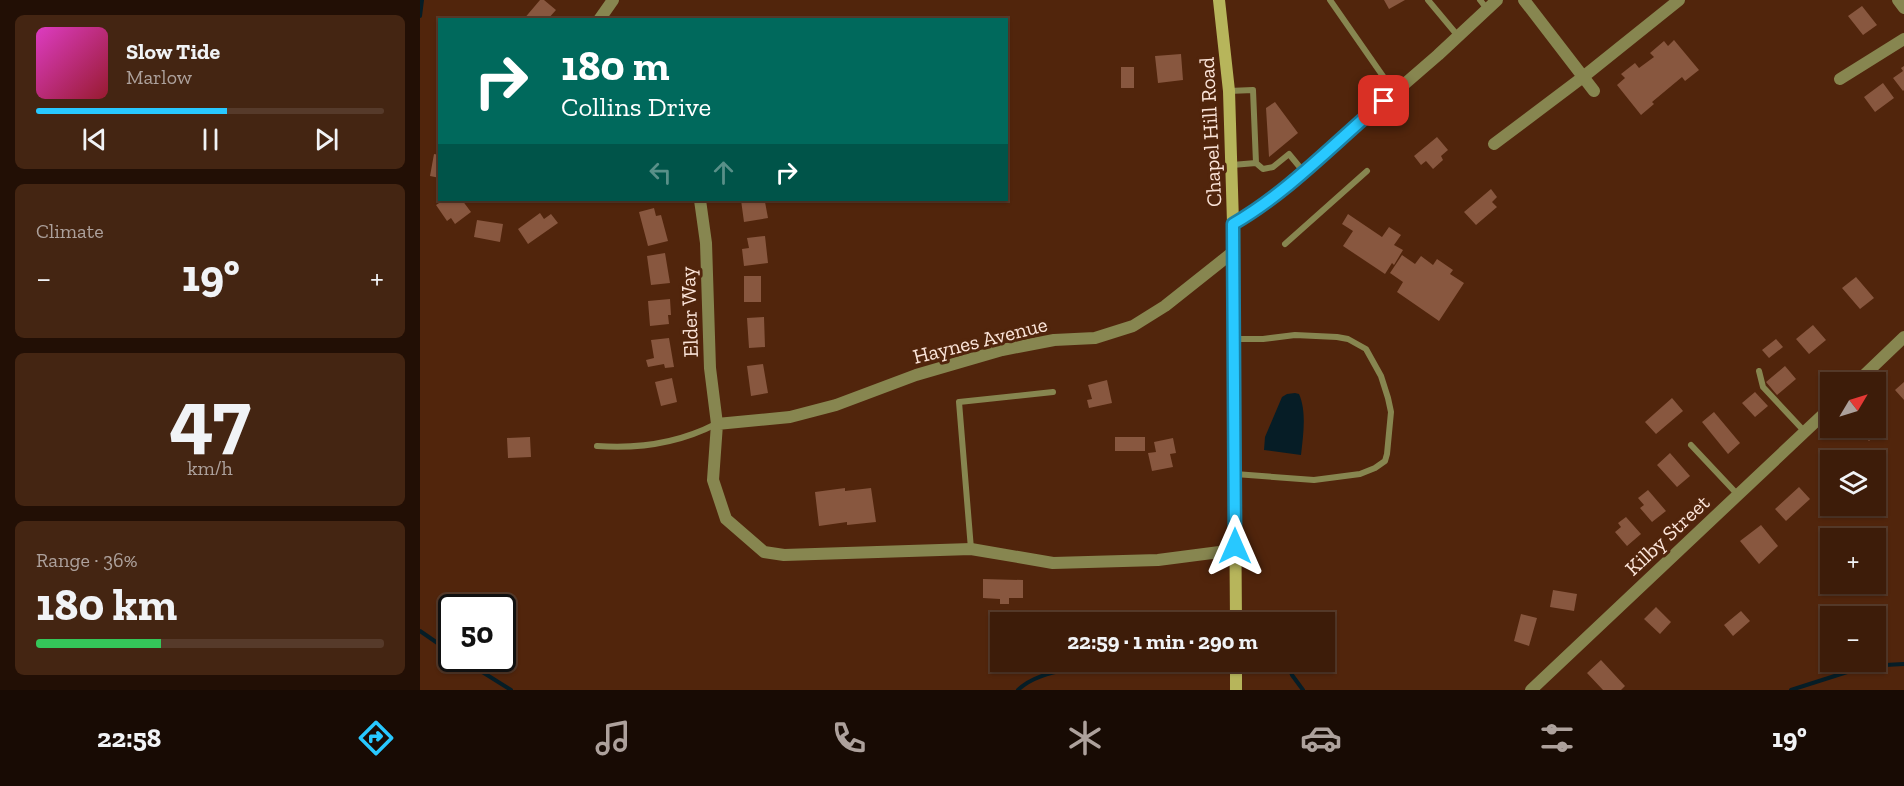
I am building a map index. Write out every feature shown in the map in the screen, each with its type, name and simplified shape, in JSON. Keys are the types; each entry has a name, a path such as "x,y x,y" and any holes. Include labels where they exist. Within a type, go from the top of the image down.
{"main road":[{"name":"Chapel Hill Road","path":"1219,0 1229,92 1232,165 1236,612"},
{"path":"1236,672 1236,690"}],"street":[{"path":"600,18 613,0"},
{"path":"1233,224 1257,210 1303,172 1458,36 1484,4 1497,0"},
{"path":"1524,0 1594,91"},
{"path":"1494,144 1679,0"},
{"path":"1898,0 1904,8"},
{"path":"1840,79 1904,39"},
{"name":"Elder Way","path":"700,201 706,243 710,366 717,424 713,480 726,519 764,552 784,555 971,549 1053,562 1158,560 1235,550"},
{"name":"Haynes Avenue","path":"717,424 790,417 836,405 916,375 1002,350 1054,340 1095,338 1133,326 1165,306 1233,252"},
{"path":"1867,372 1904,337"},
{"name":"Kilby Street","path":"1532,690 1820,418"}],"lane":[{"path":"1330,0 1394,92"},
{"path":"1428,0 1458,36"},
{"path":"1229,92 1253,90 1256,164"},
{"path":"1232,165 1256,164 1263,169 1273,167 1289,154 1303,172"},
{"path":"1285,244 1366,171"},
{"path":"1233,339 1263,339 1295,335 1348,339 1366,349 1372,359 1382,376 1391,412 1385,461 1360,474 1314,480 1234,474"},
{"path":"1759,371 1762,387 1805,432"},
{"path":"971,549 959,402 1053,392"},
{"path":"597,446 646,446 698,434 717,424"},
{"path":"1691,445 1738,495"}],"water":[{"path":"1299,394 1303,408 1301,455 1264,450 1265,437 1282,397"}],"building":[{"path":"540,0 544,0 556,10 549,18 525,18"},
{"path":"1384,0 1405,0 1389,9"},
{"path":"1862,6 1877,25 1863,35 1848,16"},
{"path":"1674,40 1699,70 1685,81 1682,77 1652,102 1654,104 1641,115 1617,85 1625,78 1621,74 1635,63 1639,68 1654,57 1650,53 1664,41 1668,46"},
{"path":"1181,54 1183,80 1158,83 1155,56"},
{"path":"1904,66 1903,91 1893,78 1903,71 1901,68"},
{"path":"1121,67 1134,67 1134,88 1121,88"},
{"path":"1883,83 1894,98 1875,112 1864,97"},
{"path":"1275,102 1298,133 1269,157 1266,108"},
{"path":"1437,137 1448,150 1441,156 1443,160 1433,169 1426,161 1421,165 1414,156"},
{"path":"434,154 438,155 438,178 430,176"},
{"path":"1491,189 1497,197 1492,202 1497,207 1476,225 1464,212"},
{"path":"442,201 463,201 471,212 455,224 451,218 447,221 436,205"},
{"path":"741,201 765,202 768,218 744,222"},
{"path":"654,208 656,216 661,215 668,241 648,246 639,212"},
{"path":"540,213 544,219 551,214 558,223 528,244 518,229"},
{"path":"1348,214 1382,237 1389,227 1401,235 1394,245 1403,250 1385,274 1343,246 1353,231 1342,224"},
{"path":"477,220 503,224 500,242 474,237"},
{"path":"765,236 768,263 744,266 742,249 749,248 747,238"},
{"path":"665,253 670,283 651,285 647,256"},
{"path":"1402,255 1415,264 1421,256 1433,265 1437,259 1453,270 1450,274 1464,283 1439,321 1397,292 1403,282 1390,273"},
{"path":"744,276 761,276 761,302 744,302"},
{"path":"1856,277 1874,298 1860,309 1842,288"},
{"path":"670,299 669,324 650,326 648,301"},
{"path":"764,317 765,347 749,348 747,318"},
{"path":"1813,325 1826,340 1809,354 1796,339"},
{"path":"669,338 674,367 665,368 664,364 648,367 646,360 654,358 651,340"},
{"path":"1776,339 1783,347 1769,358 1762,350"},
{"path":"763,364 768,393 751,396 747,366"},
{"path":"1785,366 1796,379 1777,395 1766,382"},
{"path":"672,378 677,402 661,406 655,382"},
{"path":"1107,380 1112,403 1089,408 1087,400 1092,399 1088,385"},
{"path":"1904,382 1904,400 1895,390"},
{"path":"1755,392 1768,406 1755,417 1742,403"},
{"path":"1672,398 1683,411 1656,434 1645,422"},
{"path":"1714,412 1740,443 1728,454 1702,422"},
{"path":"530,437 531,457 508,458 507,438"},
{"path":"1115,437 1145,437 1145,451 1115,451"},
{"path":"1173,438 1176,453 1170,454 1173,467 1152,471 1148,453 1156,452 1154,442"},
{"path":"1670,453 1690,476 1677,487 1657,465"},
{"path":"1799,487 1810,499 1786,521 1775,509"},
{"path":"845,488 845,491 871,488 876,522 847,525 847,522 819,526 815,492"},
{"path":"1648,490 1666,511 1652,522 1640,508 1644,505 1638,498"},
{"path":"1626,517 1641,534 1627,546 1615,532 1621,527 1618,523"},
{"path":"1761,525 1778,546 1759,564 1740,541"},
{"path":"983,579 1023,580 1023,598 1009,598 1009,604 1000,604 1000,599 983,598"},
{"path":"1553,590 1577,594 1574,611 1550,607"},
{"path":"1656,607 1671,622 1660,634 1644,619"},
{"path":"1741,611 1750,621 1733,636 1724,625"},
{"path":"1521,614 1537,618 1529,646 1514,641"},
{"path":"1601,660 1625,686 1621,690 1603,690 1587,673"}],"waterway":[{"path":"420,16 422,0"},
{"path":"420,631 438,643"},
{"path":"1791,690 1866,666 1904,664"},
{"path":"482,672 511,690"},
{"path":"1018,690 1035,679 1056,672"},
{"path":"1291,672 1303,690"}],"route":[{"path":"1235,546 1233,224 1257,210 1384,101"}]}
